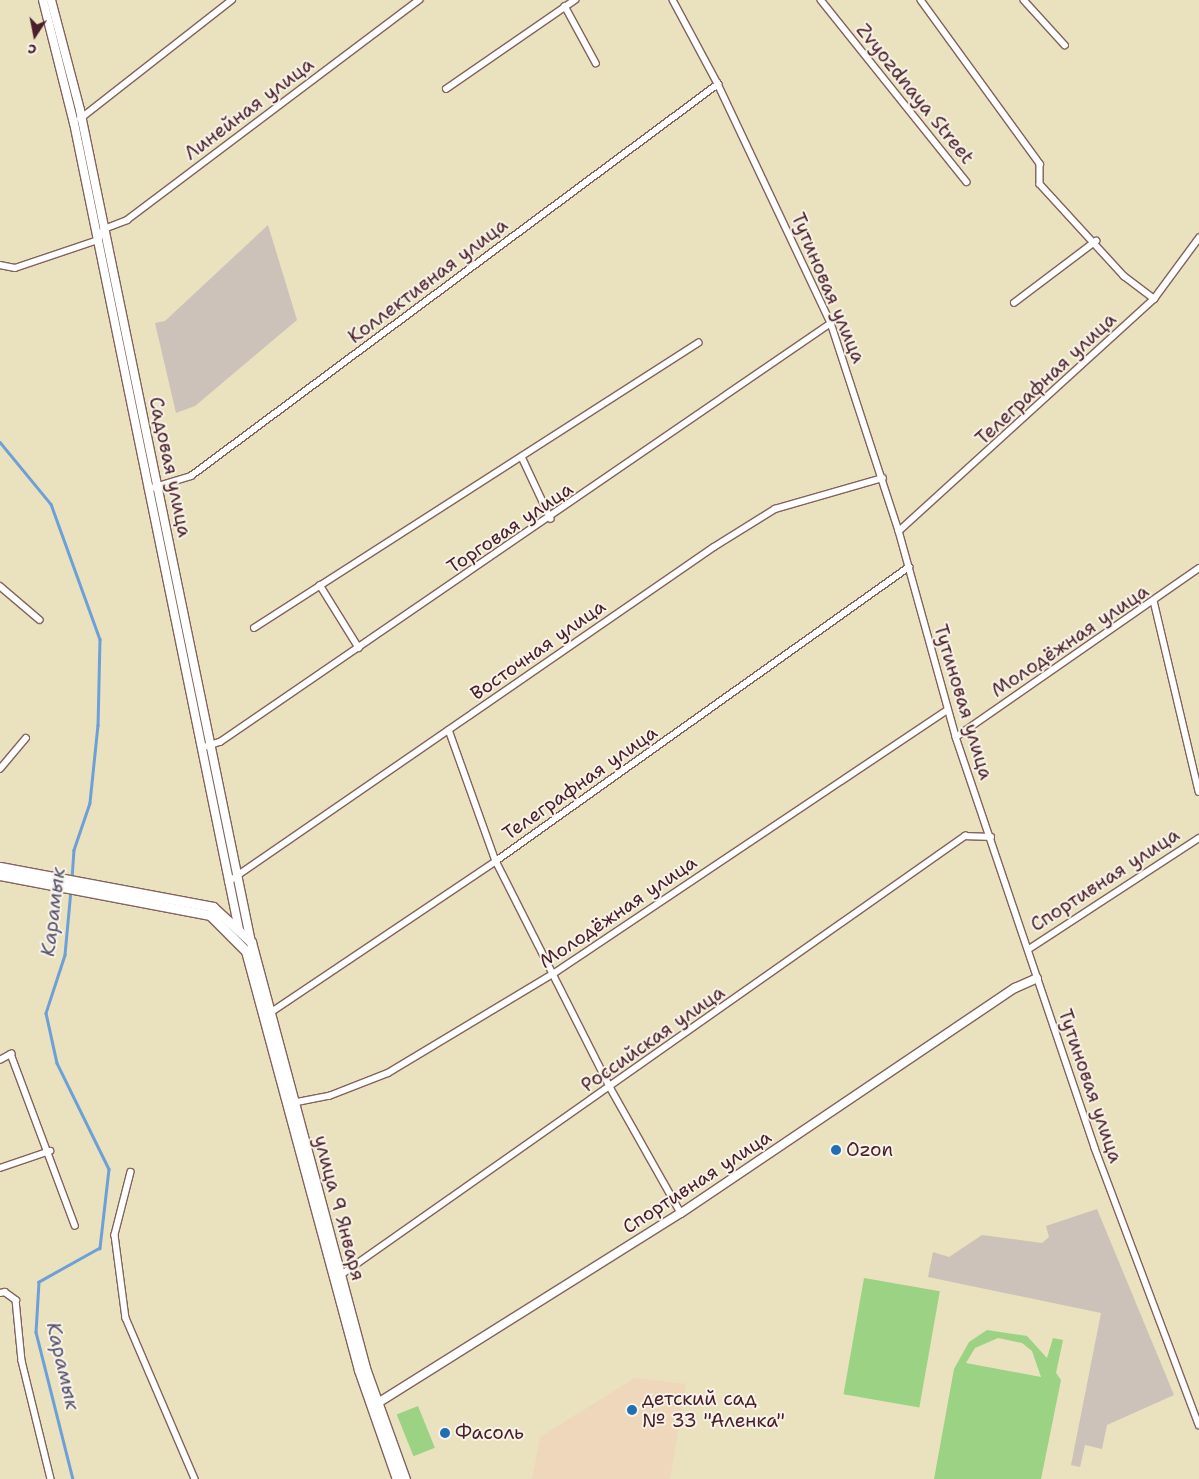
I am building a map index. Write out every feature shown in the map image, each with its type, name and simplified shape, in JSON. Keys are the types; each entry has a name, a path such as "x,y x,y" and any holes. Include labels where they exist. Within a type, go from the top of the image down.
{"main road":[{"path":"0,867 94,888 213,907 250,942"},
{"path":"0,875 53,880"},
{"path":"94,888 210,915 246,951"},
{"name":"улица 9 Января","path":"250,942 267,1015 338,1277 397,1479"},
{"name":"улица 9 Января","path":"246,951 267,1015"},
{"name":"улица 9 Января","path":"375,1406 405,1479"}],"street":[{"name":"Садовая улица","path":"43,0 74,123 148,489 204,747 250,942"},
{"name":"Садовая улица","path":"51,0 81,118 157,486 228,882 239,931 246,951"},
{"path":"74,123 232,0"},
{"name":"Линейная улица","path":"104,229 127,220 419,0"},
{"path":"446,89 574,0"},
{"name":"Тутиновая улица","path":"673,0 718,84 831,323 899,530 956,737 1095,1148 1199,1425"},
{"name":"Zvyozdnaya Street","path":"821,0 967,182"},
{"path":"921,0 1040,164 1040,184 1096,241 1124,276 1154,299"},
{"path":"1024,0 1065,45"},
{"path":"566,6 596,63"},
{"name":"Коллективная улица","path":"148,489 191,476 718,84"},
{"path":"0,265 15,268 98,240 104,229"},
{"name":"Телеграфная улица","path":"899,530 1154,299 1199,238"},
{"path":"1014,303 1096,241"},
{"name":"Торговая улица","path":"204,747 220,742 551,519 831,323"},
{"path":"254,628 698,343"},
{"path":"522,456 551,519"},
{"name":"Восточная улица","path":"228,882 775,510 883,478"},
{"name":"Телеграфная улица","path":"267,1015 496,860 909,567"},
{"name":"Молодёжная улица","path":"956,737 1154,602 1199,568"},
{"path":"0,586 40,620"},
{"path":"320,586 360,648"},
{"path":"1154,602 1199,792"},
{"name":"Молодёжная улица","path":"291,1103 329,1096 388,1073 553,974 948,710"},
{"path":"449,730 496,860 610,1087 681,1213"},
{"path":"0,769 26,738"},
{"name":"Российская улица","path":"338,1277 964,836 991,837"},
{"name":"Спортивная улица","path":"1028,949 1199,838"},
{"name":"Спортивная улица","path":"375,1406 681,1213 1015,988 1037,978"},
{"path":"0,1060 11,1054 50,1151 75,1225"},
{"path":"0,1168 50,1151"},
{"path":"131,1172 115,1235 126,1318 195,1479"},
{"path":"0,1293 5,1292 16,1300 22,1361 51,1479"}],"shaded area":[{"path":"268,225 297,320 195,406 176,413 155,323 165,321"},
{"path":"1097,1209 1174,1395 1107,1425 1102,1449 1085,1445 1080,1467 1071,1465 1101,1313 928,1277 933,1252 949,1257 982,1235 1042,1243 1049,1237 1046,1226"},
{"name":"детский сад № 33 \"Аленка\"","path":"635,1378 686,1384 670,1479 532,1479 540,1437"}],"green space":[{"path":"864,1278 940,1291 919,1408 844,1394"},
{"path":"987,1330 1027,1336 1047,1358 1053,1338 1063,1340 1056,1373 1061,1380 1041,1479 934,1479 954,1369 969,1342","holes":["998,1338 1022,1343 1032,1351 1041,1377 966,1363 975,1348"]},
{"path":"418,1406 435,1448 414,1456 397,1415"}],"waterway":[{"name":"Карамык","path":"0,442 51,504 100,639 98,725 90,803 74,850 72,877"},
{"name":"Карамык","path":"71,890 65,955 46,1013 57,1063 109,1169 100,1248 39,1282 36,1332 73,1479"}],"place":[{"name":"Ozon","path":"836,1150"},
{"name":"детский сад № 33 \"Аленка\"","path":"632,1410"},
{"name":"Фасоль","path":"445,1433"}]}
